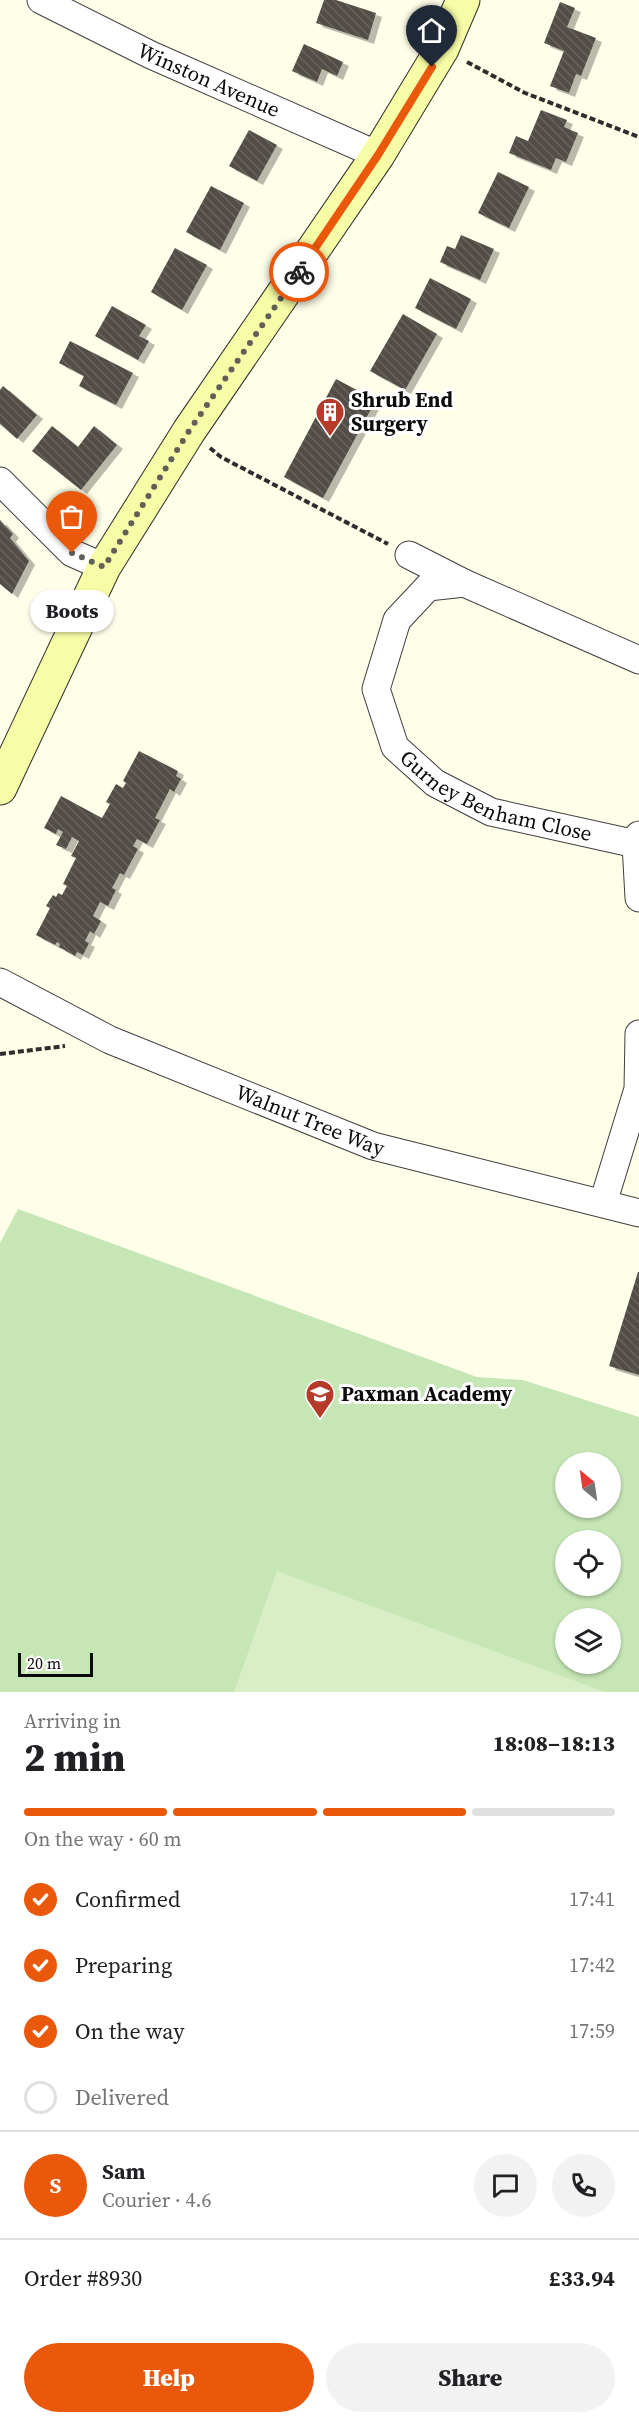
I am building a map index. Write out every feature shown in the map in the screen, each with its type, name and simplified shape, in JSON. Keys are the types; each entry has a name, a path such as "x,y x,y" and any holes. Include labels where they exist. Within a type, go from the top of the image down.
{"main road":[{"path":"0,788 104,567 189,431 378,155 442,49 463,0"}],"street":[{"name":"Winston Avenue","path":"41,0 151,55 378,155"},
{"path":"0,481 72,553 104,567"},
{"name":"Gurney Benham Close","path":"409,555 464,584 639,660"},
{"name":"Gurney Benham Close","path":"464,584 428,587 397,620 376,689 395,747 435,783 491,812 638,839"},
{"path":"638,839 639,898"},
{"name":"Walnut Tree Way","path":"0,982 110,1040 374,1146 639,1213"},
{"path":"603,1203 638,1089 639,1034"}],"path":[{"path":"442,49 525,93 639,137"},
{"path":"189,431 221,457 409,555"},
{"path":"0,1054 110,1040"}],"green space":[{"name":"Paxman Academy","path":"18,1209 477,1377 523,1380 639,1417 639,1692 0,1692 0,1243"},
{"path":"277,1571 605,1692 234,1692"}],"building":[{"path":"324,0 336,0 376,13 368,40 316,23"},
{"path":"560,2 575,8 567,27 596,38 581,76 576,74 569,93 550,86 564,51 544,43"},
{"path":"304,44 343,62 337,76 322,69 317,82 292,71"},
{"path":"541,110 567,120 564,127 578,133 566,162 556,158 551,170 509,153 516,136 528,141"},
{"path":"249,130 277,145 257,181 229,166"},
{"path":"498,172 529,187 509,228 478,213"},
{"path":"211,186 244,203 220,250 186,232"},
{"path":"461,235 494,249 480,280 440,262 447,246 455,249"},
{"path":"175,248 207,265 182,310 151,292"},
{"path":"430,278 471,299 456,329 415,308"},
{"path":"112,306 146,325 139,336 149,341 138,360 95,336"},
{"path":"403,314 437,334 405,390 370,371"},
{"path":"70,341 133,373 116,405 79,386 84,376 59,363"},
{"name":"Shrub End Surgery","path":"336,379 376,400 323,498 284,477"},
{"path":"3,386 37,415 17,439 0,424 0,390"},
{"path":"52,426 78,447 94,426 117,445 81,490 32,451"},
{"path":"0,520 13,534 10,538 29,561 12,594 0,584"},
{"path":"139,751 178,771 176,776 181,779 174,792 170,789 155,818 160,820 147,844 137,839 133,846 138,849 124,875 120,873 112,888 116,890 108,906 100,902 93,916 101,921 94,934 90,931 85,941 89,943 83,955 77,952 75,956 59,947 60,944 57,942 55,945 36,935 50,908 46,906 53,895 56,897 58,893 62,895 67,886 63,884 76,858 71,856 79,841 72,837 66,849 56,845 63,832 58,829 56,834 44,828 61,796 102,818 110,804 106,802 116,784 123,788 126,783 123,781"},
{"path":"639,1272 639,1375 609,1366"}],"way so far":[{"path":"72,553 104,567 189,431 299,272"}],"place":[{"name":"Shrub End Surgery","path":"330,438"},
{"name":"Boots","path":"72,553"},
{"name":"Paxman Academy","path":"320,1420"}],"route":[{"path":"299,272 378,155 432,67"}]}
